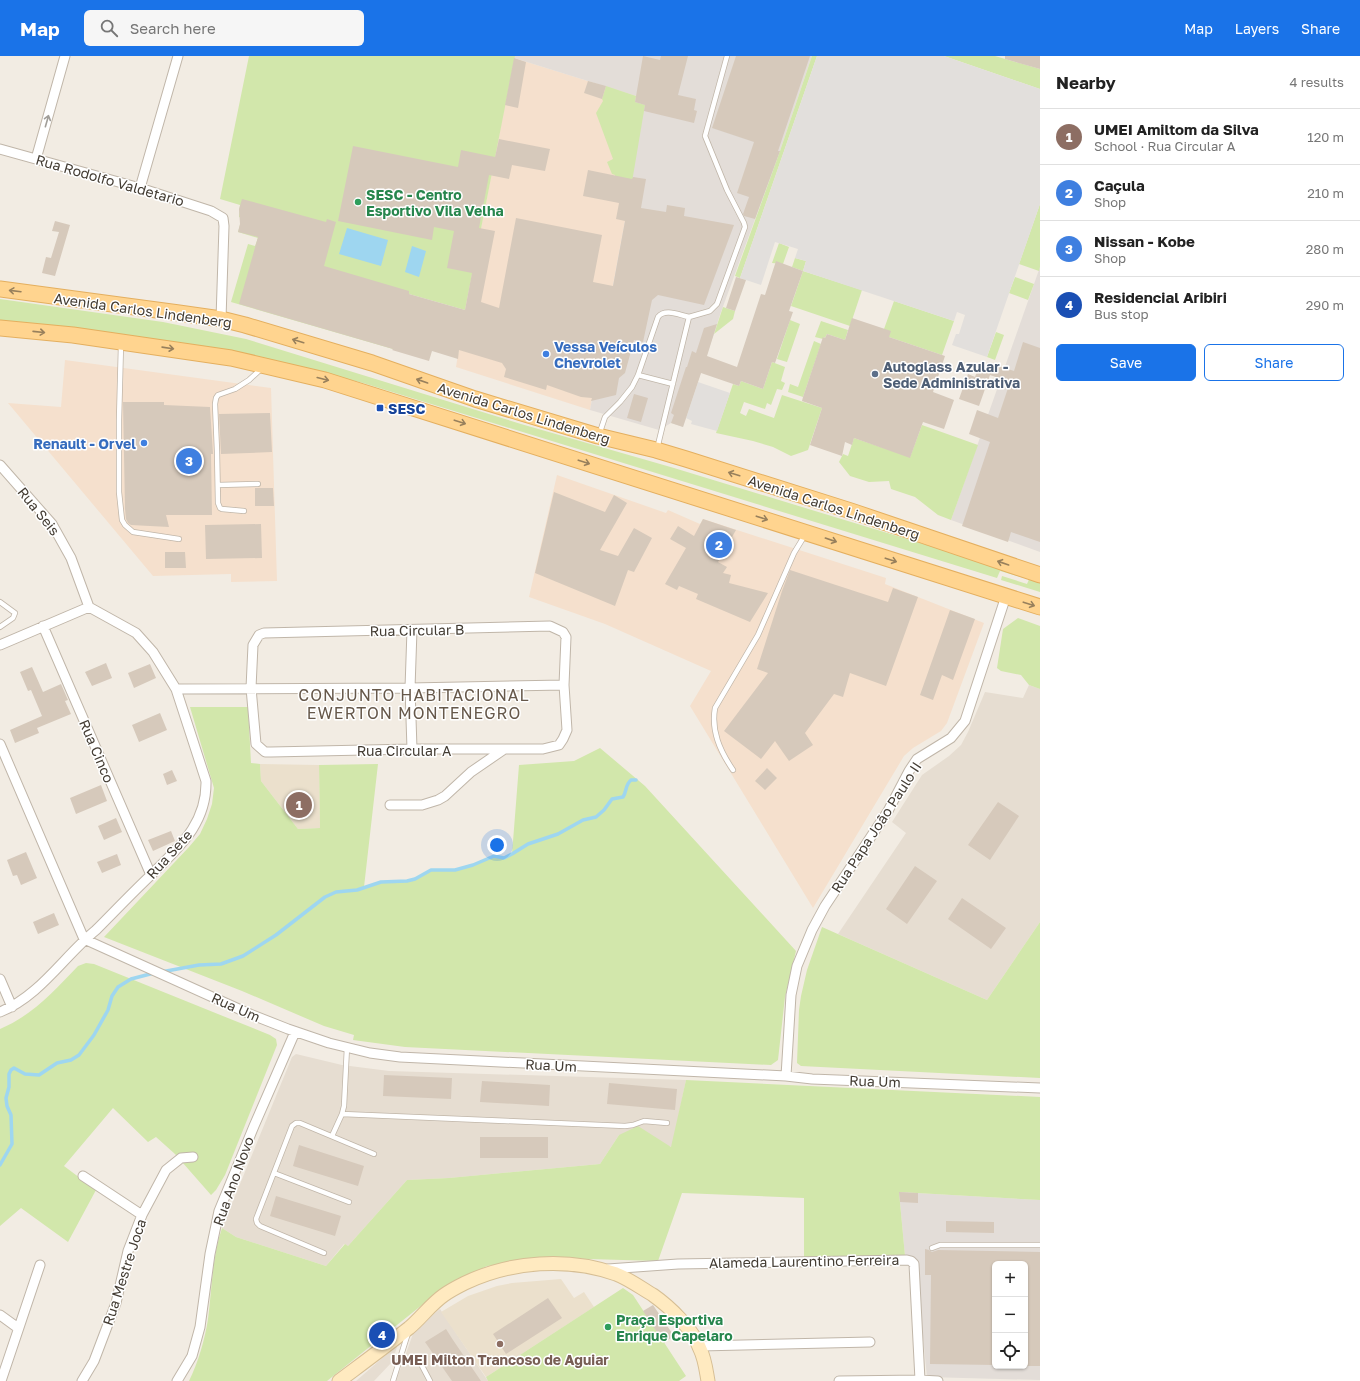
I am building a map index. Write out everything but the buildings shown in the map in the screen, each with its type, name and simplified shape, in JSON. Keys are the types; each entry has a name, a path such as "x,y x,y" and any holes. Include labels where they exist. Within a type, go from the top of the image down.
{"main road":[{"name":"Avenida Carlos Lindenberg","path":"0,289 221,319 372,364 475,399 598,436 656,450 852,512 1040,575"},
{"name":"Avenida Carlos Lindenberg","path":"0,328 73,335 231,358 325,380 361,390 1040,607"}],"street":[{"path":"36,158 65,56"},
{"path":"140,188 178,56"},
{"name":"Rua Rodolfo Valdetario","path":"0,149 140,188 211,210 223,218 221,319"},
{"name":"Rua Seis","path":"0,464 52,524 71,558 89,607"},
{"name":"Rua Papa João Paulo II","path":"786,1076 791,995 797,966 812,930 825,906 888,811 909,771 917,760 951,738 964,721 1006,596"},
{"path":"0,645 89,607"},
{"name":"Rua Sete","path":"0,1012 12,1007 35,990 84,940 172,856 188,837 198,821 206,794 206,781 176,689 153,652 136,633 89,607"},
{"name":"Rua Cinco","path":"43,626 151,875"},
{"name":"Rua Circular B","path":"251,688 253,645 259,635 264,633 550,626 563,632 566,637 564,685"},
{"path":"412,630 410,688 412,749"},
{"path":"176,689 410,688 564,685"},
{"name":"Rua Circular A","path":"251,688 256,744 265,752 412,749 503,750 543,749 559,745 567,730 564,685"},
{"path":"0,744 84,940"},
{"path":"390,805 422,805 438,800 445,796 471,772 503,750"},
{"name":"Rua Um","path":"84,940 294,1032 314,1039 370,1053 400,1057 786,1076 812,1079 1040,1088"},
{"path":"0,979 12,1007"},
{"name":"Rua Ano Novo","path":"177,1381 192,1356 200,1327 210,1254 220,1211 227,1189 294,1032"},
{"name":"Rua Mestre Joca","path":"82,1381 94,1361 116,1303 128,1251 142,1215 166,1170 181,1158 193,1156"},
{"path":"83,1176 142,1215"},
{"name":"Alameda Laurentino Ferreira","path":"601,1270 678,1264 911,1261 914,1264 920,1380"},
{"path":"339,1381 410,1327 444,1295 465,1283 484,1275 528,1265 552,1264 582,1265 617,1275 637,1285 659,1299 674,1312 700,1346 708,1381"},
{"path":"1,1381 40,1266"},
{"path":"0,1315 18,1328"},
{"path":"700,1346 870,1342"},
{"path":"839,1381 938,1381"}],"lane":[{"path":"598,436 605,417 632,387 638,375 658,317 661,313 666,312 689,317 710,311 718,304 745,228 744,223 727,190 705,136 727,56"},
{"path":"656,450 689,317"},
{"path":"121,342 119,492 122,520 133,532 179,539"},
{"path":"244,511 222,509 218,503 218,451 215,404 218,395 235,389 249,380 265,366"},
{"path":"638,375 673,384"},
{"path":"218,485 258,484"},
{"path":"733,770 723,756 714,731 713,719 715,708 758,635 794,553 807,532"},
{"path":"0,602 15,613 13,618 0,626"},
{"path":"332,1136 344,1106 347,1047"},
{"path":"342,1114 625,1126 644,1121 667,1123"},
{"path":"324,1253 260,1226 257,1223 256,1219 292,1126 300,1122 374,1154"},
{"path":"274,1173 349,1202"},
{"path":"932,1248 940,1245 1040,1245"},
{"path":"394,1381 410,1327"},
{"path":"421,1364 430,1381"}],"shaded area":[{"path":"515,56 812,56 780,151 721,312 683,427 671,423 659,430 590,410 625,221 636,96 514,58"},
{"path":"817,56 944,56 1040,89 1040,204 987,357 952,345 956,334 959,334 965,315 957,312 954,321 803,271 806,261 795,258 798,249 775,242 761,285 740,278"},
{"path":"514,58 636,96 625,221 590,410 456,367 465,310"},
{"path":"1040,267 1040,552 951,520"},
{"path":"65,360 271,388 277,581 231,582 231,574 153,576 8,403 61,407"},
{"path":"698,382 730,393 717,431 691,424 692,421 686,418"},
{"path":"557,475 666,513 668,510 700,524 703,519 886,578 885,584 984,623 947,723 941,731 913,748 904,756 813,908 690,706 711,671 605,624 529,597"},
{"path":"1029,685 1040,689 1040,922 987,1000 838,934 906,833 892,822 922,775 949,756 961,745 985,692 1023,698"},
{"path":"260,764 319,765 320,828 298,829 261,781"},
{"path":"296,1054 342,1065 389,1071 686,1080 672,1147 619,1135 600,1164 449,1178 407,1180 348,1246 344,1244 326,1266 236,1237 222,1228 292,1057"},
{"path":"899,1192 1040,1200 1040,1380 927,1377 915,1257 905,1256"},
{"name":"UMEI Milton Trancoso de Aguiar","path":"561,1279 574,1298 584,1292 594,1307 486,1377 441,1312 468,1296 497,1286 512,1283"},
{"path":"440,1309 488,1381 392,1381 400,1370 414,1331"},
{"path":"395,1347 397,1347 392,1362 374,1381 356,1381"}],"green space":[{"name":"SESC - Centro Esportivo Vila Velha","path":"249,56 515,56 465,310 409,294 393,349 231,302 248,244 255,246 258,238 238,232 242,218 239,217 240,205 220,199"},
{"path":"812,56 817,56 740,278 735,276"},
{"path":"944,56 995,56 1040,69 1040,89"},
{"path":"606,86 636,96 635,102 645,105 632,182 615,178 615,175 612,174 607,162 613,159 596,113 603,101 602,99"},
{"path":"1040,204 1040,267 1039,271 1019,264"},
{"path":"779,243 789,247 783,264 772,263"},
{"path":"795,258 806,261 803,271 792,267"},
{"path":"803,271 862,290 850,326 791,306"},
{"path":"1015,277 1034,284 1028,300 1009,293"},
{"path":"0,299 163,322 246,339 521,424 674,468 1025,575 1024,578 1000,571 997,578 363,383 228,353 0,320"},
{"path":"894,301 954,321 942,355 889,337 884,329"},
{"path":"723,307 735,311 733,319 714,334"},
{"path":"790,320 800,324 787,362 777,359"},
{"path":"821,321 848,330 845,340 827,334 825,338 823,337 823,339 815,337"},
{"path":"996,332 1004,335 995,360 987,357"},
{"path":"814,341 821,344 803,397 788,392 790,384 798,387"},
{"path":"772,362 785,367 781,381 785,383 782,390 777,389 771,405 767,403 765,409 744,402 740,413 746,416 749,409 774,418 782,395 822,408 808,450 791,456 773,447 716,433 733,384 739,386 741,381 763,389"},
{"path":"922,425 978,445 951,520 938,515 915,497 891,489 889,481 869,482 850,476 839,462 843,454 848,456 854,438 910,457"},
{"path":"1002,576 1027,584 1030,577 1040,580 1040,592 1001,580"},
{"path":"1018,618 1040,626 1040,689 1029,685 1021,675 1001,671 997,668 1003,629"},
{"path":"190,707 248,707 251,763 260,764 261,781 298,829 320,828 319,765 378,764 364,887 381,882 407,881 415,879 431,870 455,870 473,865 494,856 504,858 512,854 519,765 574,761 600,748 645,786 796,951 785,997 778,1060 771,1065 405,1047 353,1040 354,1035 324,1026 242,991 104,937 189,847 200,834 207,819 212,804 214,788"},
{"path":"1040,922 1040,1078 801,1066 797,1063 801,996 807,970 822,927 987,1000"},
{"path":"86,963 94,964 270,1035 276,1039 277,1045 225,1175 216,1190 211,1195 175,1154 156,1137 148,1142 113,1108 64,1166 96,1190 68,1242 21,1208 0,1226 0,1029 33,1010 78,966"},
{"path":"686,1080 1040,1097 1040,1200 899,1192 905,1256 804,1260 804,1198 682,1193 658,1261 553,1258 487,1266 457,1280 432,1297 327,1381 189,1381 198,1359 205,1335 214,1262 222,1228 236,1237 326,1266 345,1244 348,1246 407,1180 449,1178 600,1164 619,1135 638,1126 671,1147"},
{"name":"Praça Esportiva Enrique Capelaro","path":"623,1288 633,1295 686,1376 679,1381 488,1381 486,1377"}],"water":[{"path":"347,228 388,240 381,266 339,254"},
{"path":"412,246 426,251 419,277 405,272"}],"waterway":[{"path":"161,972 199,965 221,964 243,956 276,935 325,897 336,892 357,890 381,882 407,881 415,879 431,870 455,870 473,865 494,856 504,858 528,844 558,834 583,820 596,817 604,810 612,799 623,797 629,782 631,780 636,780"},
{"path":"0,1165 12,1144 11,1115 7,1106 6,1098 9,1087 9,1074 11,1070 14,1068 25,1074 39,1075 57,1063 71,1060 79,1055 94,1035 108,1010 112,996 118,987 131,979 154,973"}],"place":[{"name":"SESC - Centro Esportivo Vila Velha","path":"358,202"},
{"name":"Vessa Veículos Chevrolet","path":"546,354"},
{"name":"Autoglass Azular - Sede Administrativa","path":"875,374"},
{"name":"SESC","path":"380,408"},
{"name":"Renault - Orvel","path":"144,443"},
{"name":"Nissan - Kobe","path":"189,461"},
{"name":"Caçula","path":"719,545"},
{"name":"UMEI Amiltom da Silva","path":"299,805"},
{"name":"Praça Esportiva Enrique Capelaro","path":"608,1327"},
{"name":"Residencial Aribiri","path":"382,1335"},
{"name":"UMEI Milton Trancoso de Aguiar","path":"500,1344"}],"district":[{"name":"CONJUNTO HABITACIONAL EWERTON MONTENEGRO","path":"414,704"}]}
